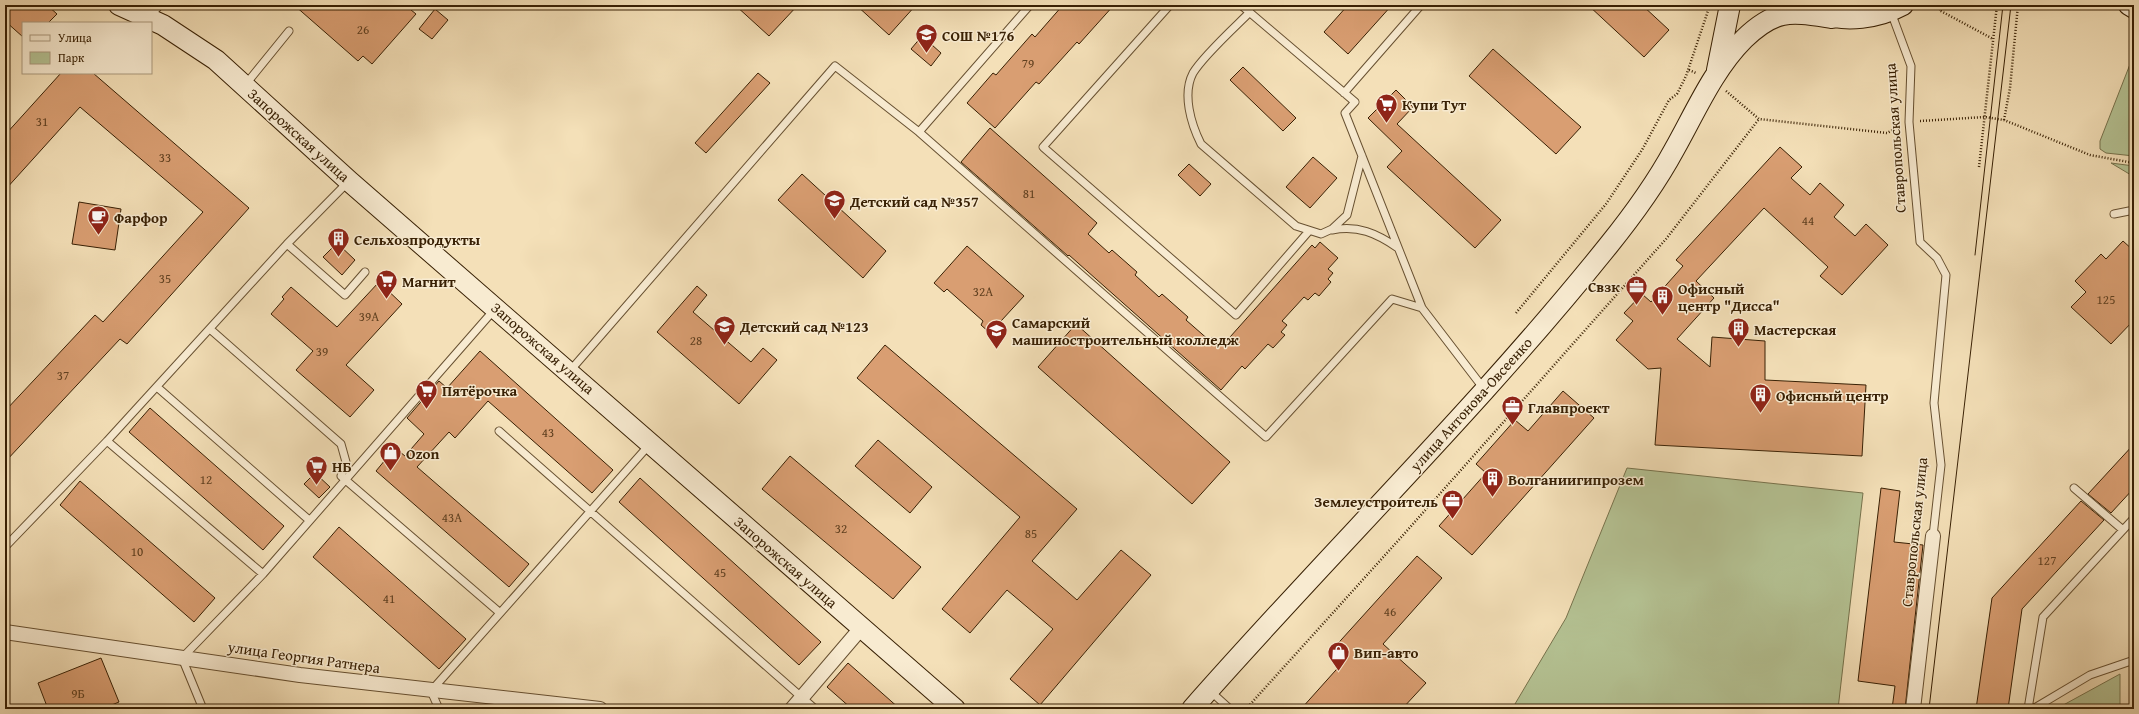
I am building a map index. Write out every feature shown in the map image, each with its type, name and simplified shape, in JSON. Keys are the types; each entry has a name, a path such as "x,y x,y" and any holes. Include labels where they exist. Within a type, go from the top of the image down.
{"main road":[{"name":"Запорожская улица","path":"119,5 154,12 163,25 216,60 349,181 651,442 955,709"},
{"name":"улица Антонова-Овсеенко","path":"1716,75 1730,5"},
{"path":"1795,5 1832,18 1862,18 1897,8"},
{"path":"2129,5 2134,8"},
{"name":"улица Антонова-Овсеенко","path":"1192,709 1486,390 1567,295 1648,194 1716,75 1743,40 1776,15 1803,14 1832,18"}],"street":[{"name":"Ставропольская улица","path":"1912,709 1933,536"},
{"path":"792,709 862,627"},
{"name":"улица Георгия Ратнера","path":"5,632 182,658 431,691 600,709"}],"lane":[{"path":"919,132 1030,5"},
{"path":"1170,5 1043,147 1236,315 1309,231"},
{"path":"1241,5 1355,102 1345,113 1422,308 1486,390"},
{"path":"1344,93 1421,5"},
{"name":"Ставропольская улица","path":"1897,8 1910,66 1909,122 1920,242 1937,258 1946,275 1934,403 1941,465 1933,536"},
{"path":"1250,12 1193,73 1188,101 1194,128 1201,144 1296,226 1321,234 1332,229 1347,214 1362,156"},
{"path":"244,86 289,31"},
{"path":"569,372 835,66 919,132 1266,437 1392,299 1422,308"},
{"path":"5,547 107,441 287,244 349,181"},
{"path":"2114,214 2134,210"},
{"path":"1328,231 1353,228 1367,231 1382,237 1398,248"},
{"path":"287,244 345,295 365,272"},
{"path":"204,709 182,658 263,574 344,479 496,308"},
{"path":"210,329 341,444 346,462 341,476 344,479 499,612"},
{"path":"157,387 309,520"},
{"path":"499,431 815,709"},
{"path":"107,441 263,574"},
{"path":"439,709 431,691 499,612 651,442"},
{"path":"2074,488 2123,530"},
{"path":"2028,709 2043,617 2134,518"},
{"path":"2033,709 2090,675 2134,660"},
{"path":"1209,690 1230,709"}],"path":[{"path":"1516,313 1606,204 1642,150 1669,100 1677,94 1686,76 1710,5"},
{"path":"1944,5 1940,10 1993,39"},
{"path":"1979,166 1997,5"},
{"path":"2004,120 2010,88 2018,5"},
{"path":"1246,709 1406,533 1666,239 1759,119"}],"green space":[{"path":"2134,54 2134,156 2106,153 2100,149 2100,141"},
{"path":"2111,163 2134,166 2134,176 2131,175"},
{"path":"1627,468 1863,493 1838,709 1512,709 1566,618"},
{"path":"2120,674 2120,709 2056,709"}],"building":[{"path":"5,5 47,5 57,14 49,22 22,22 22,36 5,21"},
{"path":"294,5 405,5 416,14 372,64 363,56 358,61"},
{"path":"735,5 798,5 769,36"},
{"path":"856,5 916,5 889,35"},
{"path":"1063,5 1114,5 1079,44 1077,42 1039,84 1036,82 995,128 967,103 993,73 996,75 1032,34 1035,37"},
{"path":"1348,5 1392,5 1348,54 1324,32"},
{"path":"1588,5 1642,5 1669,30 1644,57"},
{"path":"435,9 448,20 432,39 419,29"},
{"path":"922,36 941,53 931,66 911,49"},
{"path":"1493,49 1581,127 1556,154 1469,76"},
{"path":"1243,67 1296,118 1283,131 1230,80"},
{"path":"758,73 770,83 706,153 695,143"},
{"path":"60,74 94,74 249,208 127,344 120,339 5,462 5,411 95,315 103,322 203,212 80,107 5,190 5,135"},
{"path":"1396,90 1413,107 1397,124 1501,220 1475,248 1387,167 1402,151 1368,118"},
{"path":"990,128 1097,223 1088,234 1109,253 1112,250 1137,272 1135,275 1159,297 1162,294 1188,317 1186,320 1210,341 1212,337 1222,346 1312,245 1315,248 1320,242 1338,258 1328,269 1333,273 1328,279 1331,282 1319,296 1315,293 1308,300 1304,297 1282,321 1287,325 1281,332 1285,335 1273,348 1268,344 1245,369 1242,366 1221,390 1069,255 1068,256 961,162"},
{"path":"1780,147 1802,167 1791,178 1810,195 1820,183 1844,205 1834,217 1855,236 1866,224 1888,245 1842,295 1820,276 1828,267 1764,208 1696,281 1714,298 1677,339 1710,367 1712,337 1765,341 1765,380 1866,385 1862,456 1655,445 1661,368 1648,369 1616,340 1633,321 1624,313 1642,294 1651,302 1683,266 1676,260"},
{"path":"1313,157 1337,178 1310,208 1286,187"},
{"path":"1189,164 1211,184 1200,196 1178,175"},
{"path":"802,174 886,251 863,278 778,200"},
{"path":"79,202 121,209 115,250 72,244"},
{"path":"2123,241 2134,251 2134,320 2111,344 2071,307 2086,292 2075,281 2101,254 2106,259"},
{"name":"Сельхозпродукты","path":"337,243 355,260 342,275 323,257"},
{"path":"967,246 1024,296 990,333 981,325 983,321 947,289 944,292 934,283"},
{"path":"379,282 402,304 346,365 374,390 350,417 296,370 313,351 271,314 284,299 282,297 291,287 337,327"},
{"path":"697,286 707,295 693,312 751,362 763,348 777,360 739,404 657,332"},
{"path":"1076,324 1230,462 1192,504 1038,367"},
{"path":"885,345 1077,509 1032,561 1077,600 1121,550 1151,575 1040,705 1010,679 1053,629 1007,590 970,633 942,609 1020,517 857,378"},
{"path":"480,351 613,470 592,493 488,401 455,438 449,432 417,467 529,564 509,587 376,471 395,448 405,456 424,434 407,418 439,381 447,388"},
{"name":"Волганиигипрозем","path":"1563,391 1594,418 1472,555 1439,526 1486,473 1476,464 1515,420 1528,431"},
{"path":"150,408 284,526 263,550 129,432"},
{"path":"878,440 932,487 910,513 855,466"},
{"path":"2134,444 2134,488 2111,513 2088,494"},
{"path":"790,456 921,567 893,599 762,489"},
{"name":"НБ","path":"315,473 330,487 319,498 304,484"},
{"path":"640,478 821,642 799,665 619,502"},
{"path":"80,481 215,598 194,622 60,505"},
{"path":"1881,488 1900,491 1894,542 1923,545 1905,709 1892,709 1895,686 1858,681"},
{"path":"2081,501 2104,520 2022,609 2008,709 1976,709 1992,598"},
{"path":"339,527 466,639 439,669 313,557"},
{"path":"1417,556 1442,578 1383,644 1426,683 1402,709 1301,709 1344,661 1332,650"},
{"path":"101,658 119,702 102,709 48,709 38,683"},
{"path":"848,663 900,709 852,709 827,687"}],"tram line":[{"path":"1975,255 2003,5"},
{"path":"1929,709 2011,5"}],"place":[{"name":"СОШ №176","path":"927,54"},
{"name":"Купи Тут","path":"1387,124"},
{"name":"Детский сад №357","path":"834,220"},
{"name":"Фарфор","path":"99,236"},
{"name":"Сельхозпродукты","path":"339,258"},
{"name":"Магнит","path":"386,300"},
{"name":"Свзк","path":"1636,306"},
{"name":"Офисный центр \"Дисса\"","path":"1663,316"},
{"name":"Детский сад №123","path":"725,346"},
{"name":"Мастерская","path":"1738,348"},
{"name":"Самарский машиностроительный колледж","path":"997,350"},
{"name":"Пятёрочка","path":"427,410"},
{"name":"Офисный центр","path":"1761,414"},
{"name":"Главпроект","path":"1513,426"},
{"name":"Ozon","path":"391,472"},
{"name":"НБ","path":"317,486"},
{"name":"Волганиигипрозем","path":"1492,498"},
{"name":"Землеустроитель","path":"1453,520"},
{"name":"Вип-авто","path":"1339,672"}]}
